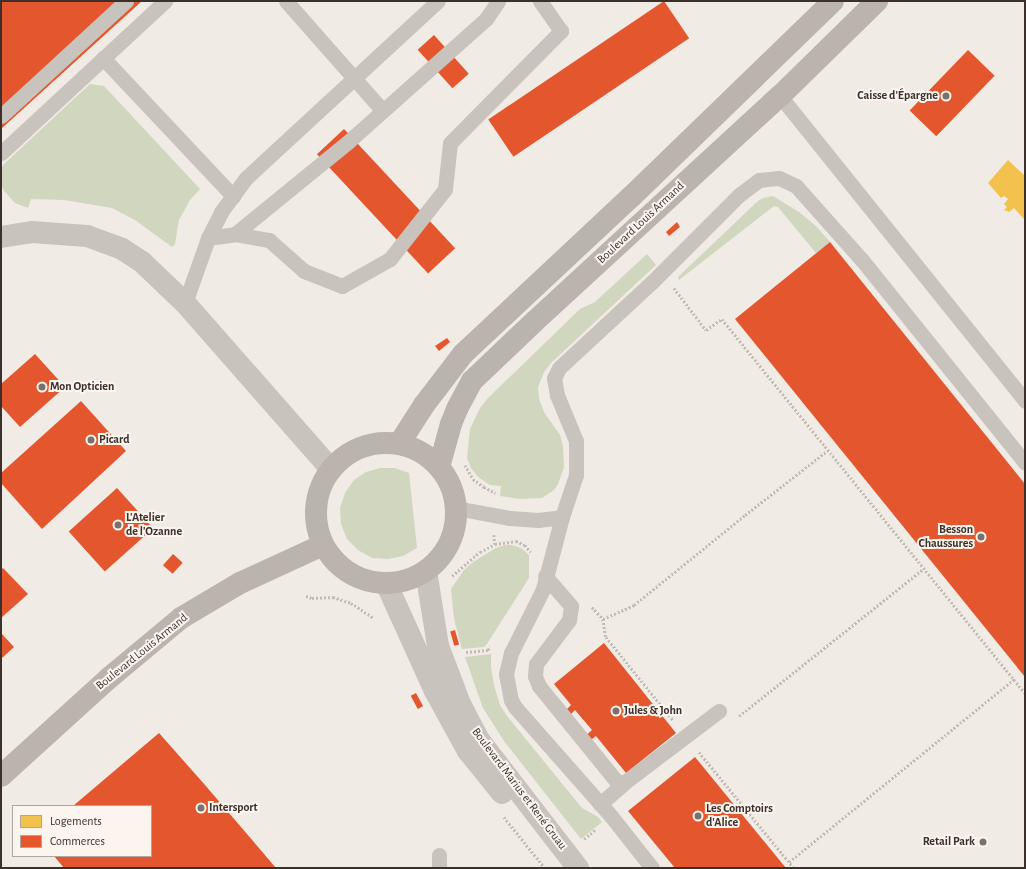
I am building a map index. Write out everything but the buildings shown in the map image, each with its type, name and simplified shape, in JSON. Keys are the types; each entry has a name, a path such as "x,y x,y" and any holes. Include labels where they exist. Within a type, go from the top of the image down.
{"main road":[{"path":"399,444 424,405 463,354 631,197 833,1"},
{"name":"Boulevard Louis Armand","path":"439,467 451,424 472,381 535,320 780,96 877,1"},
{"path":"380,443 399,444 421,452 439,467 451,486 456,508 454,532 443,554 426,571 407,580 386,584 367,581 349,573 334,561 323,545 317,526 316,506 321,486 331,470 345,457 361,447 380,443"},
{"name":"Boulevard Louis Armand","path":"1,776 109,678 182,618 240,583 323,545"}],"street":[{"path":"1,237 32,232 87,236 122,249 142,262 185,303 331,470"},
{"name":"Boulevard Marius et René Gruau","path":"426,571 438,646 460,704 479,740 578,868"},
{"name":"Boulevard Marius et René Gruau","path":"386,584 434,691 468,751 560,868"}],"lane":[{"path":"1,116 126,1"},
{"path":"1,153 165,1"},
{"path":"286,1 382,110"},
{"path":"185,303 208,238 221,212 246,178 438,1"},
{"path":"235,234 349,141 382,110 486,19 498,1"},
{"path":"208,238 235,234 269,240 304,271 342,286 390,259 445,189 450,143 561,31 540,1"},
{"path":"104,58 233,196"},
{"path":"780,96 1025,401"},
{"path":"652,868 600,804 515,707 511,700 506,674 509,660 543,589 562,517 576,475 576,441 557,395 554,378 559,368 662,272 739,195 759,180 779,178 796,186 862,260 1025,463"},
{"path":"456,508 510,518 538,520 562,517"},
{"path":"546,574 571,606 569,620 536,664 535,676 539,686 617,782 625,782"},
{"path":"600,804 625,782 719,711"}],"path":[{"path":"662,272 706,330 722,319 827,451 1025,693"},
{"path":"603,619 634,605 827,451"},
{"path":"464,461 473,479 496,493 493,514 495,544"},
{"path":"448,581 466,562 495,544 516,541 525,545 531,552 534,570 546,574"},
{"path":"735,719 923,569"},
{"path":"588,603 603,619 606,638 794,868"},
{"path":"789,862 1014,679"}],"green space":[{"path":"90,84 104,86 200,189 190,200 179,220 175,244 172,247 135,220 112,208 64,200 31,199 28,208 15,203 4,191 1,184 1,169 4,164"},
{"path":"773,196 799,212 816,226 830,242 816,253 778,207 774,206 679,280 678,277 758,201 763,198"},
{"path":"647,254 656,265 552,362 544,372 538,387 539,399 544,412 560,435 563,446 564,467 558,484 554,490 542,498 520,499 500,496 501,486 490,485 478,477 471,468 467,458 470,429 480,408 488,398 580,309 595,302"},
{"path":"380,468 395,468 409,473 417,548 403,556 388,559 372,558 358,550 347,539 341,524 340,508 345,493 354,480 366,472"},
{"path":"505,545 512,545 521,548 529,555 529,578 487,644 484,647 462,649 454,619 451,589 464,570 473,562 496,548"},
{"path":"491,654 491,667 494,685 500,705 507,716 582,808 598,817 602,822 581,839 504,741 483,708 465,657"}],"place":[{"name":"Caisse d'Épargne","path":"946,96"},
{"name":"Mon Opticien","path":"42,387"},
{"name":"Picard","path":"91,440"},
{"name":"L'Atelier de l'Ozanne","path":"118,525"},
{"name":"Besson Chaussures","path":"981,537"},
{"name":"Jules & John","path":"616,711"},
{"name":"Intersport","path":"201,808"},
{"name":"Les Comptoirs d'Alice","path":"698,816"},
{"name":"Retail Park","path":"983,842"}]}
